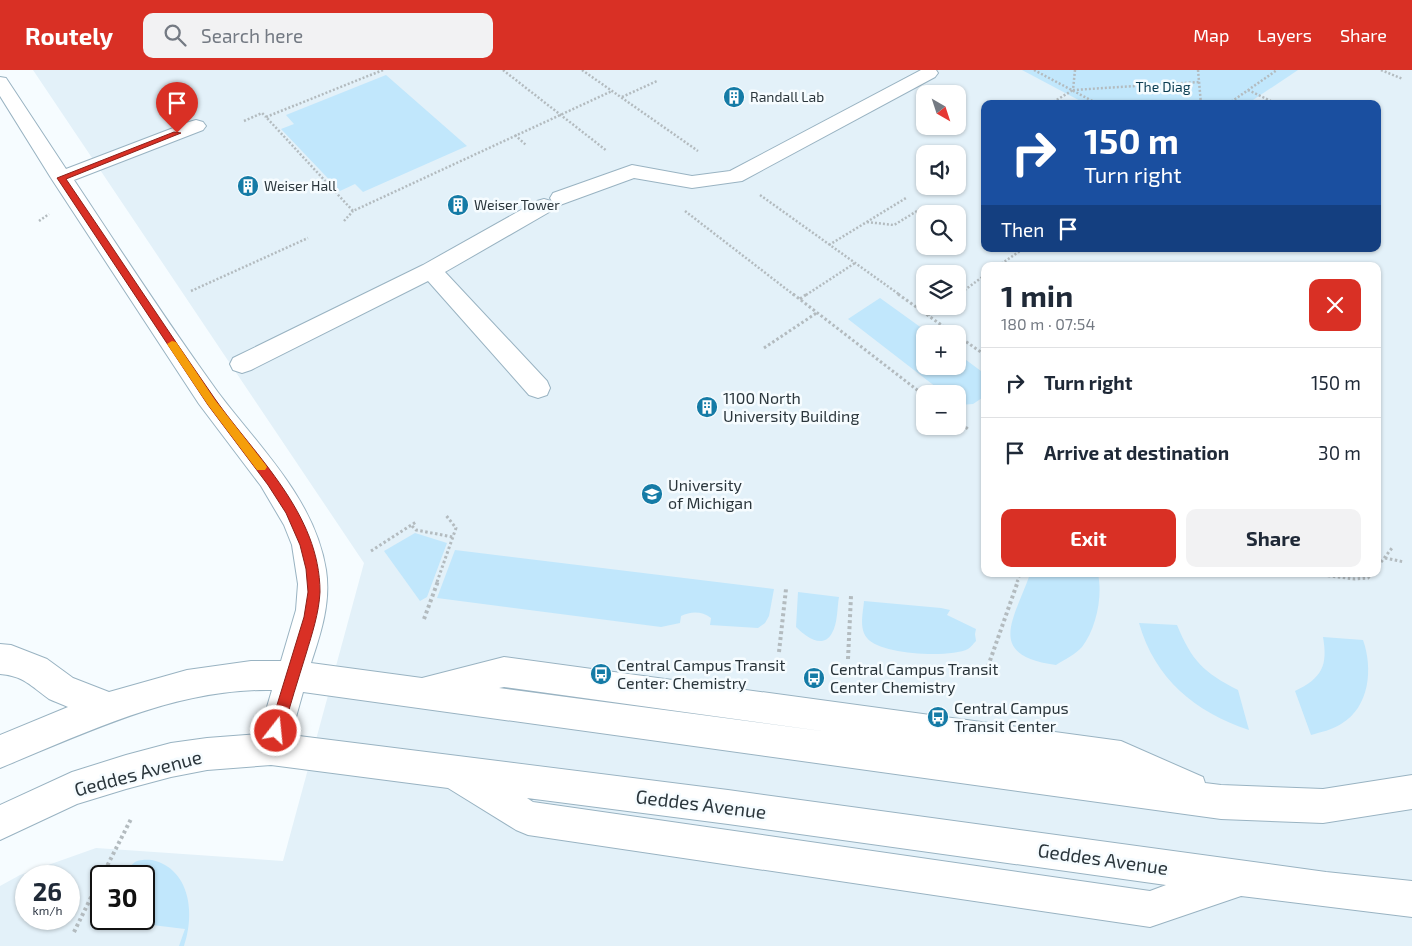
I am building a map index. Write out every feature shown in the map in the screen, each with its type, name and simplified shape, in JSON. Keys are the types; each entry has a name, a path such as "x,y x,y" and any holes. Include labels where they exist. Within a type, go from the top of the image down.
{"street":[{"path":"242,364 431,270 552,202 632,171 692,182 735,177 929,73"},
{"path":"0,82 61,178 212,402 272,481 291,510 306,545 312,569 314,592 310,617 271,748"},
{"path":"61,178 196,126"},
{"path":"431,270 538,388"},
{"path":"0,659 11,660 36,669 62,689 108,707"},
{"path":"0,752 47,730 108,707 174,689 251,676 292,677 1221,802 1323,806 1412,792"},
{"name":"Geddes Avenue","path":"0,823 72,789 126,772 171,760 207,754 271,748 452,772 528,818 1150,909 1243,878 1412,899"}],"path":[{"path":"266,117 383,70"},
{"path":"503,70 632,171"},
{"path":"582,70 916,306"},
{"path":"1034,70 1091,100"},
{"path":"1073,90 1075,70"},
{"path":"1198,70 1201,100"},
{"path":"1234,100 1277,70"},
{"path":"1381,70 1403,79"},
{"path":"621,97 658,81"},
{"path":"1057,100 1073,90 1200,82"},
{"path":"1248,90 1269,100"},
{"path":"344,221 353,211 612,91"},
{"path":"244,121 262,113 353,211"},
{"path":"515,136 526,145"},
{"path":"829,245 906,198"},
{"path":"679,206 916,389"},
{"path":"866,222 894,225 916,212"},
{"path":"191,291 308,238"},
{"path":"1004,262 1019,252"},
{"path":"800,298 855,263"},
{"path":"966,288 981,278"},
{"path":"764,348 818,312"},
{"path":"928,315 942,325"},
{"path":"966,342 981,352"},
{"path":"424,619 456,528 445,514"},
{"path":"372,550 416,522"},
{"path":"412,526 416,530 453,537"},
{"path":"1381,562 1392,548"},
{"path":"1384,558 1404,562"},
{"path":"986,672 1019,577"},
{"path":"1338,577 1355,579 1369,577"},
{"path":"780,652 786,589"},
{"path":"848,659 851,596"},
{"path":"108,865 130,819"},
{"path":"74,932 90,901"}],"shaded area":[{"name":"University of Michigan","path":"33,70 1412,70 1412,946 0,946 0,886 15,878 15,930 80,930 80,865 48,865 96,848 283,861 364,563"}],"green space":[{"name":"The Diag","path":"1022,70 1298,70 1253,100 1078,100"},
{"path":"386,75 467,146 363,192 355,184 340,191 281,129 294,124 286,115"},
{"path":"880,298 918,325 916,372 848,319"},
{"path":"966,360 981,371 981,399 973,404 966,405 966,385 933,385 920,375 966,375"},
{"path":"415,533 447,543 427,597 420,601 384,551"},
{"path":"455,550 774,589 769,616 765,623 758,628 710,625 711,618 704,614 696,613 681,616 680,623 661,627 437,598"},
{"path":"1029,577 1098,577 1099,602 1095,622 1087,640 1079,650 1056,665 1034,660 1020,653 1013,644 1010,634 1017,607"},
{"path":"798,592 839,597 835,625 828,638 819,641 814,640 796,627"},
{"path":"864,601 950,610 947,615 976,629 976,641 968,649 959,652 932,654 900,651 874,644 867,638 863,630"},
{"path":"1139,623 1177,625 1188,648 1200,664 1207,671 1238,690 1249,730 1211,714 1180,691 1155,661"},
{"path":"1323,637 1363,640 1368,663 1367,686 1358,708 1351,717 1334,728 1311,735 1295,691 1311,681 1321,670 1325,656"},
{"path":"142,860 152,860 165,865 175,873 182,883 187,895 189,908 189,921 184,946 179,946 185,929 155,925 155,865 132,865"}],"slow traffic":[{"path":"172,344 212,402 261,467"}],"place":[{"name":"Randall Lab","path":"734,97"},
{"name":"Weiser Hall","path":"248,186"},
{"name":"Weiser Tower","path":"458,205"},
{"name":"1100 North University Building","path":"707,407"},
{"name":"University of Michigan","path":"652,494"},
{"name":"Central Campus Transit Center: Chemistry","path":"601,674"},
{"name":"Central Campus Transit Center Chemistry","path":"814,678"},
{"name":"Central Campus Transit Center","path":"938,717"}],"route":[{"path":"177,133 61,178 212,402 272,481 291,510 306,545 312,569 314,592 310,617 276,731"}]}
